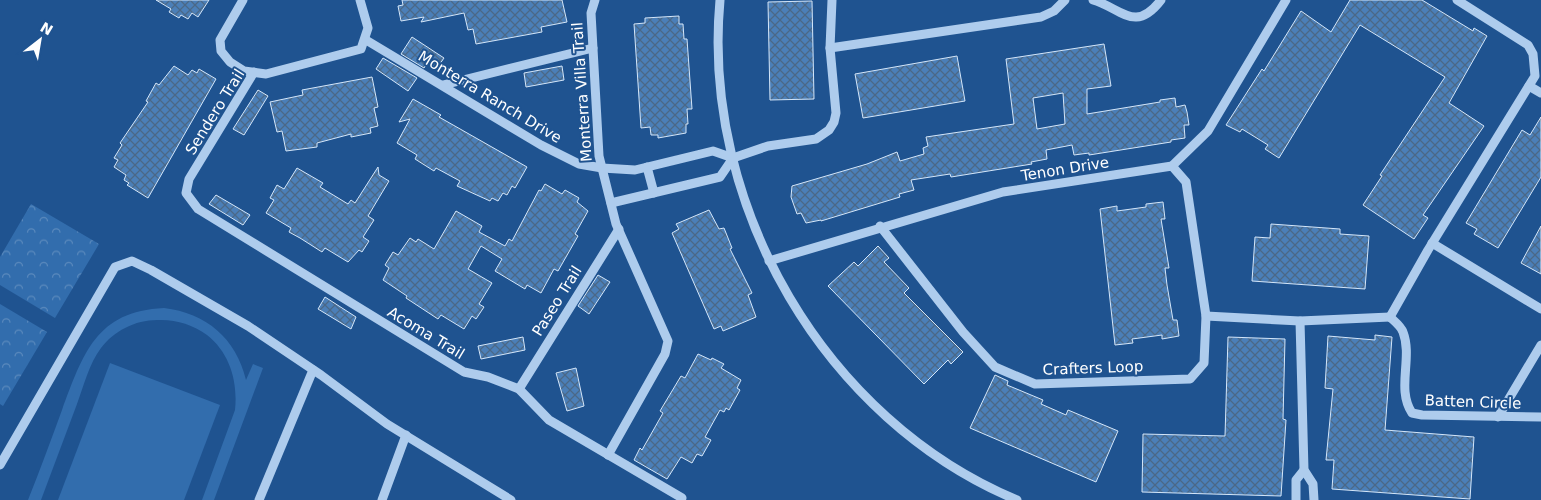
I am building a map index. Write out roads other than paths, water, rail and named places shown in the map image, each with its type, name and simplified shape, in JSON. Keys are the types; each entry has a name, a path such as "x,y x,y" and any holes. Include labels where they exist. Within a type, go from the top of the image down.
{"street":[{"path":"243,0 220,40 221,51 230,62 244,71 254,72"},
{"path":"360,0 368,28 366,40"},
{"name":"Monterra Villa Trail","path":"595,0 591,13 598,152 619,228 668,341 666,354 608,455"},
{"path":"720,0 719,72 722,103 732,158 742,194 769,261 796,310 838,367 891,420 950,465 1017,500"},
{"path":"611,203 720,177 732,158 768,146 816,139 829,130 834,122 836,113 830,48 832,0"},
{"path":"830,48 1041,17 1054,11 1065,0"},
{"path":"1095,0 1129,17 1142,16 1152,10 1161,0"},
{"path":"1172,166 1208,131 1286,0"},
{"path":"1206,316 1300,320 1390,318 1432,243 1535,76 1535,64 1528,45 1457,0"},
{"name":"Sendero Trail","path":"186,194 189,179 254,72 266,74 362,49 366,40"},
{"name":"Monterra Ranch Drive","path":"366,40 444,85 541,145 579,164 602,168 635,170 713,150 732,158"},
{"path":"444,85 592,48"},
{"path":"1529,86 1541,93"},
{"name":"Tenon Drive","path":"769,261 880,226 1003,192 1172,166"},
{"name":"Crafters Loop","path":"880,226 963,332 995,366 1035,384 1190,379 1204,363 1206,316 1186,182 1172,166"},
{"path":"647,167 654,193"},
{"name":"Acoma Trail","path":"186,194 198,209 464,372 488,377 519,389 549,420 682,498"},
{"name":"Paseo Trail","path":"519,389 619,228"},
{"path":"1432,243 1541,309"},
{"path":"0,465 115,267 132,261 152,270 248,326 406,435 511,500"},
{"name":"Batten Circle","path":"1390,318 1403,330 1405,342 1405,398 1412,413 1422,416 1541,417"},
{"path":"1300,320 1304,470 1313,484 1314,500"},
{"path":"1498,417 1541,345"},
{"path":"259,500 314,370"},
{"path":"382,500 406,435"},
{"path":"1296,500 1296,480 1304,470"}]}
